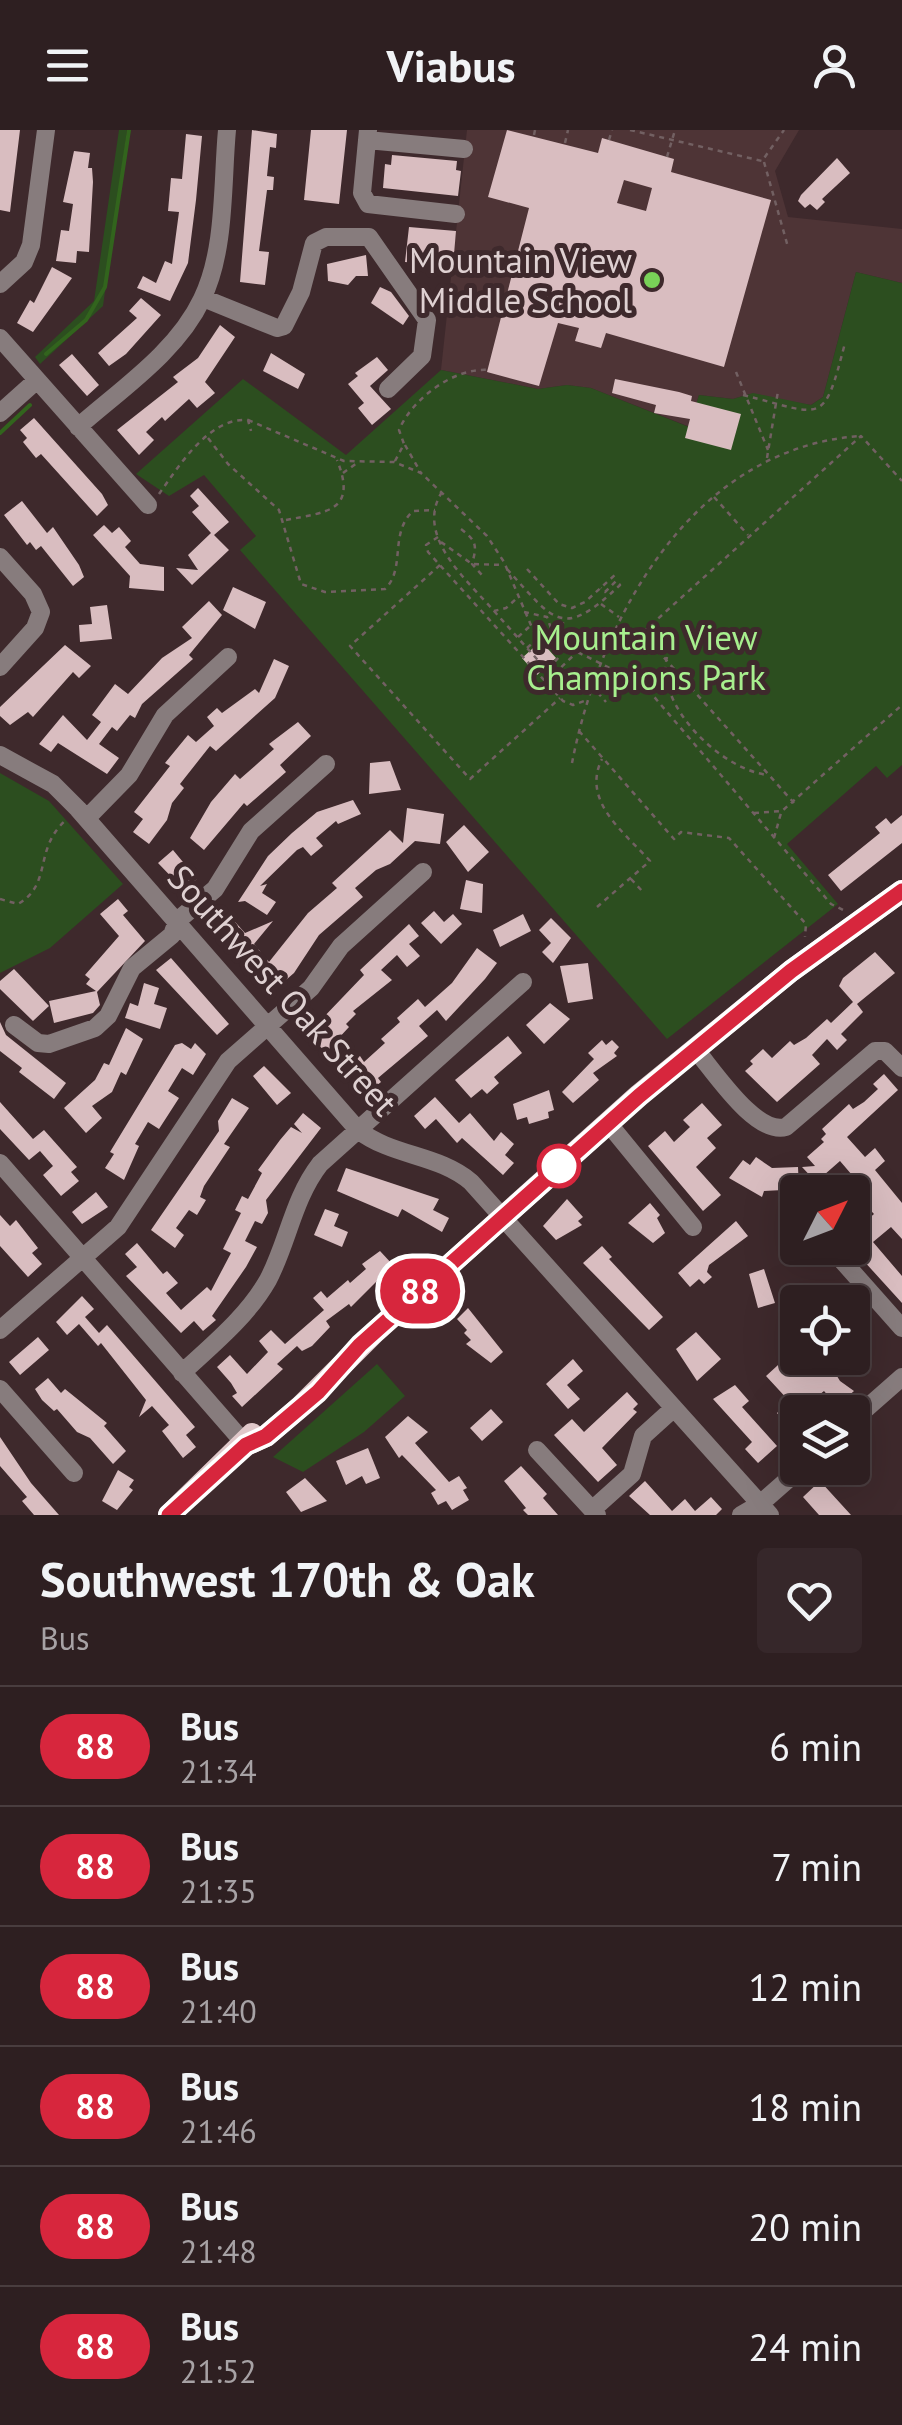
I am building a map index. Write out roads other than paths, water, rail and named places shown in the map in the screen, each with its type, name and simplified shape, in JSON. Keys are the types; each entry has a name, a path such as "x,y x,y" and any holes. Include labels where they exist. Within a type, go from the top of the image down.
{"main road":[{"path":"168,1515 246,1445 257,1426 324,1366 345,1359 608,1122 791,971 902,891"}],"street":[{"path":"0,284 24,262 31,244 46,130"},
{"path":"78,426 164,351 203,298 215,254 227,130"},
{"path":"456,214 368,204 362,193 368,135 464,149"},
{"path":"203,298 277,328 284,326 301,292 314,243 326,237 370,237 427,320 422,356 388,390"},
{"path":"0,338 148,505"},
{"path":"0,413 37,380"},
{"path":"0,556 33,594 41,612 35,628 0,666"},
{"path":"82,813 129,775 165,715 228,657"},
{"name":"Southwest Oak Street","path":"0,755 45,778 82,813 358,1130 390,1150 458,1171 503,1216 765,1510"},
{"path":"14,1025 38,1043 48,1044 95,1028 108,1016 132,968 172,935 177,921 215,889 251,831 326,764"},
{"path":"0,1330 118,1227 228,1061 310,988 341,946 423,872"},
{"path":"182,1373 250,1304 268,1279 305,1183 358,1130 523,982"},
{"path":"695,1049 758,1122 780,1130 870,1054 885,1049 902,1068"},
{"path":"608,1122 692,1227"},
{"path":"0,1163 246,1445"},
{"path":"845,1265 902,1328"},
{"path":"870,1405 902,1377"},
{"path":"0,1389 74,1474"},
{"path":"537,1450 594,1513 632,1474 643,1436 674,1408"},
{"path":"740,1515 765,1510 786,1485"}],"waterway":[{"path":"46,354 86,320 105,287 129,130"},
{"path":"0,433 30,405"}],"place":[{"name":"Mountain View Middle School","path":"652,280"}],"park label":[{"name":"Mountain View Champions Park","path":"646,657"}]}
